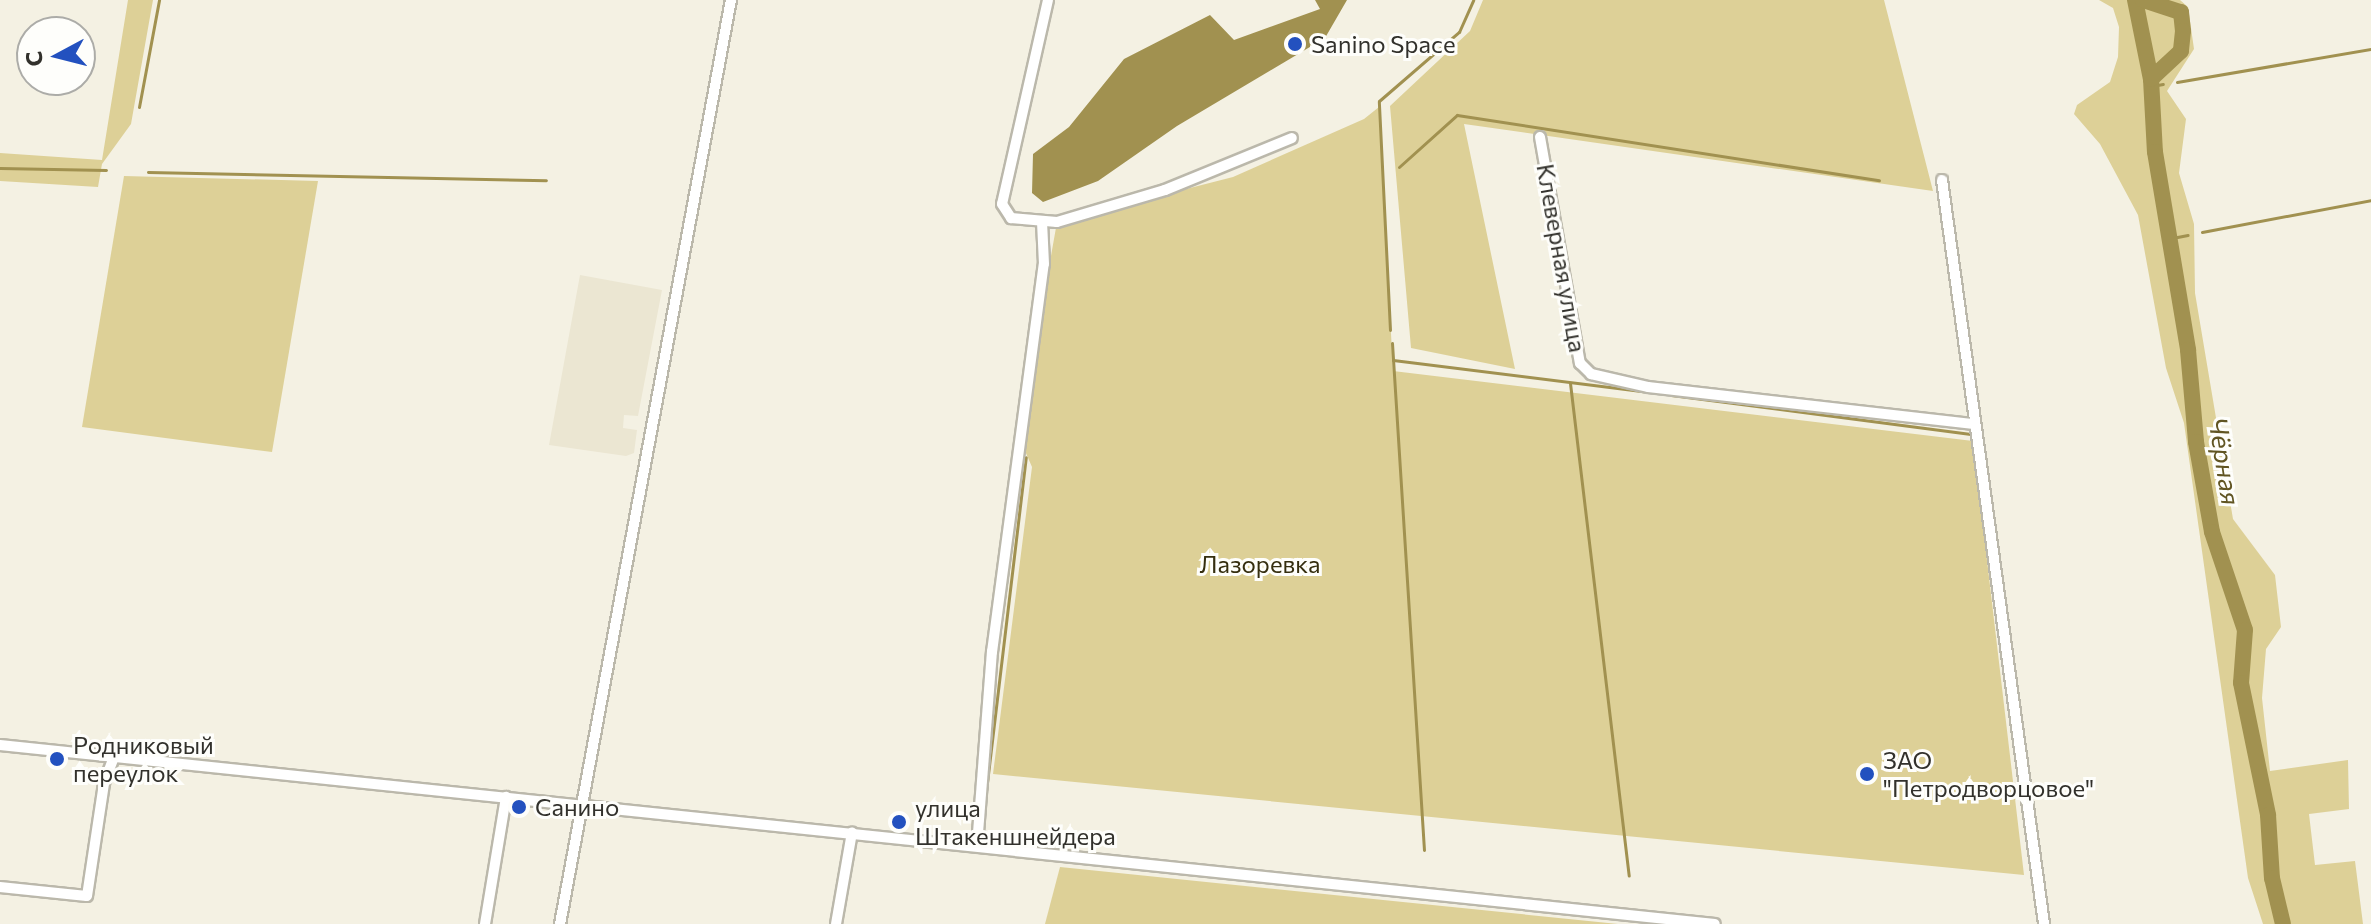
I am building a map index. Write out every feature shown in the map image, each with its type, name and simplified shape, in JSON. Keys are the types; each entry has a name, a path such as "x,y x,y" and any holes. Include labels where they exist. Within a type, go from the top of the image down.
{"street":[{"path":"560,924 731,0"},
{"path":"1048,0 1002,204 1011,218 1042,222 1165,190 1292,138"},
{"name":"Клеверная улица","path":"1540,137 1580,363 1591,374 1687,391 1974,424"},
{"path":"1942,180 2044,924"},
{"path":"977,846 992,652 1044,264 1042,222"},
{"path":"0,745 1715,924"},
{"path":"0,887 87,896 104,783 114,757"},
{"path":"485,924 506,797"},
{"path":"836,920 852,832"}],"shaded area":[{"path":"1315,0 1347,0 1325,38 1177,126 1098,181 1043,202 1032,193 1033,154 1069,127 1124,59 1210,15 1234,40 1320,9"},
{"path":"580,275 662,290 638,416 624,415 623,428 637,430 634,453 626,456 549,445"}],"green space":[{"path":"128,0 153,0 131,124 102,164 98,187 0,181 0,153 102,160"},
{"path":"1483,0 1884,0 1933,191 1464,124 1515,369 1411,348 1390,106 1470,31"},
{"path":"2099,0 2180,0 2188,7 2194,49 2167,91 2186,119 2179,173 2194,224 2195,293 2233,519 2275,575 2281,627 2266,649 2262,698 2270,771 2348,760 2349,809 2309,814 2315,865 2355,861 2363,924 2263,924 2248,878 2184,423 2166,368 2138,215 2100,144 2074,114 2077,105 2110,82 2118,57 2119,27 2113,8"},
{"name":"Лазоревка","path":"1379,107 1393,371 1973,441 2024,875 993,774 1032,467 1019,437 1057,222 1233,177 1364,119"},
{"path":"124,176 318,181 272,452 82,427"},
{"path":"1060,867 1618,924 1045,924"}],"waterway":[{"path":"139,107 159,0"},
{"path":"1390,330 1379,101 1459,32 1473,0"},
{"name":"Чёрная","path":"2135,0 2151,79 2155,152 2188,350 2196,442 2212,532 2245,630 2241,683 2268,815 2272,878 2283,924"},
{"path":"2143,0 2181,12 2183,31 2181,51 2151,79"},
{"path":"2177,82 2371,49"},
{"path":"2152,86 2163,84"},
{"path":"1399,167 1457,115 1879,180"},
{"path":"0,168 106,170"},
{"path":"148,172 546,180"},
{"path":"2202,232 2371,200"},
{"path":"2167,239 2188,235"},
{"path":"1392,343 1424,850"},
{"path":"1393,360 1643,391"},
{"path":"1570,383 1629,875"},
{"path":"1671,395 1972,434"},
{"path":"986,791 1026,457"}],"place":[{"name":"Sanino Space","path":"1295,44"},
{"name":"Родниковый переулок","path":"57,759"},
{"name":"ЗАО \"Петродворцовое\"","path":"1867,774"},
{"name":"Санино","path":"519,807"},
{"name":"улица Штакеншнейдера","path":"899,822"}]}
